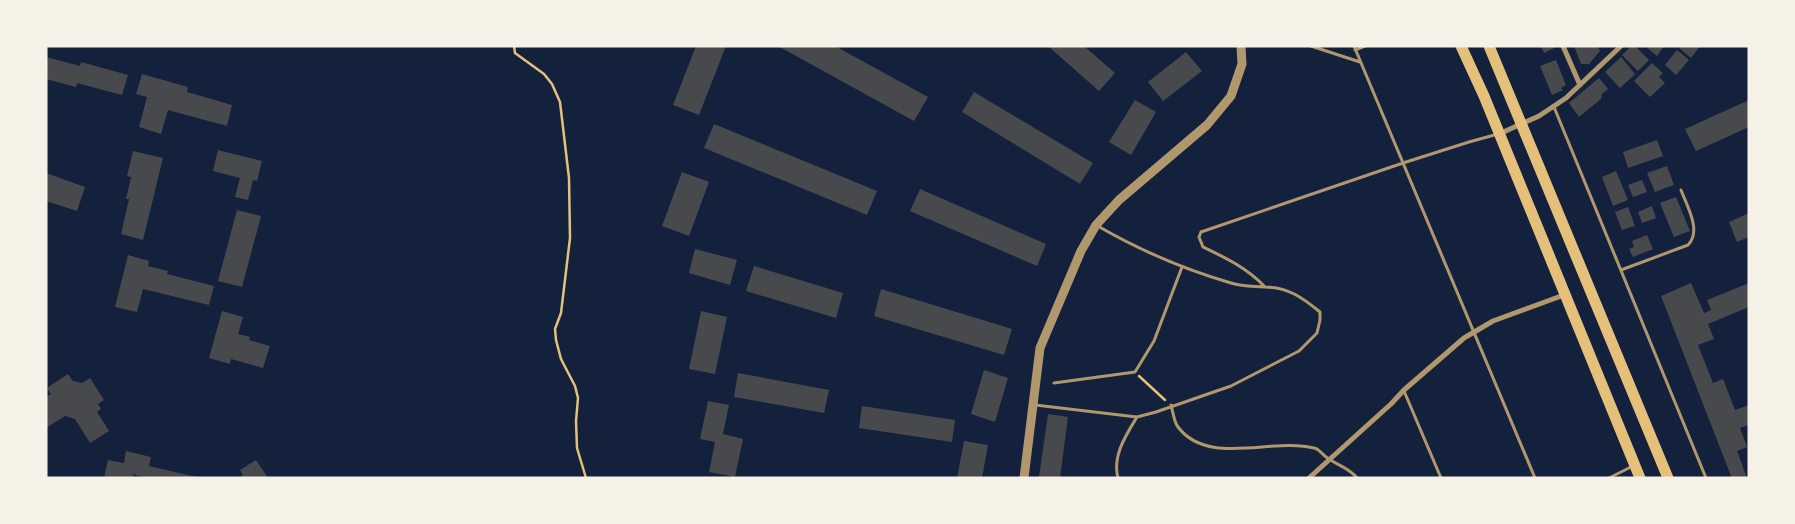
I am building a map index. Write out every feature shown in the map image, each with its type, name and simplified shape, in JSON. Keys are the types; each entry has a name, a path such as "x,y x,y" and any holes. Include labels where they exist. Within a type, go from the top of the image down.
{"main road":[{"path":"1461,46 1484,96 1640,478"},
{"path":"1489,46 1668,478"}],"street":[{"path":"1024,478 1040,348 1081,252 1096,225 1119,200 1207,126 1231,96 1242,64 1241,46"},
{"path":"1563,46 1580,85"},
{"path":"1498,134 1539,116 1566,98 1621,46"},
{"path":"1309,478 1404,390 1464,338 1493,321 1564,295"}],"lane":[{"path":"1311,46 1360,62"},
{"path":"1365,46 1354,48 1535,478"},
{"path":"1553,106 1706,478"},
{"path":"1265,286 1242,266 1203,246 1199,238 1201,232 1403,163 1498,134"},
{"path":"1621,270 1688,245 1691,242 1694,237 1694,229 1682,190"},
{"path":"1032,405 1137,417 1231,386 1299,351 1317,333 1320,312 1301,296 1283,289 1265,286 1250,288 1232,284 1182,267 1132,246 1096,225"},
{"path":"1054,384 1135,372 1154,341 1182,267"},
{"path":"1404,390 1441,478"},
{"path":"1171,405 1177,426 1190,439 1209,447 1303,446 1316,448 1329,460 1351,471 1357,478"},
{"path":"1118,478 1116,471 1121,445 1137,417"},
{"path":"1609,478 1634,465"}],"path":[{"path":"514,46 515,53 544,74 552,84 560,102 569,178 570,238 561,313 555,329 561,359 575,386 578,398 576,421 577,448 586,478"},
{"path":"1135,372 1171,405"}],"building":[{"path":"696,46 726,46 699,115 673,105"},
{"path":"778,46 835,46 928,97 914,121"},
{"path":"1048,46 1084,46 1115,73 1099,91"},
{"path":"1541,46 1554,46 1554,48 1544,53"},
{"path":"1574,46 1598,46 1600,51 1589,64 1581,64"},
{"path":"1631,46 1635,46 1649,60 1638,71 1622,55"},
{"path":"1645,46 1664,46 1657,56"},
{"path":"1680,46 1700,46 1691,58 1679,48"},
{"path":"1677,50 1689,60 1676,75 1665,65"},
{"path":"1186,52 1202,71 1163,101 1148,82"},
{"path":"46,57 80,66 81,62 128,75 122,95 77,83 76,87 46,79"},
{"path":"1621,57 1635,74 1620,88 1605,72"},
{"path":"1556,60 1566,85 1561,88 1563,90 1552,95 1540,66"},
{"path":"1652,63 1663,73 1659,77 1665,83 1650,97 1634,81"},
{"path":"142,74 188,87 187,92 232,105 227,126 168,110 161,134 139,127 147,97 136,94"},
{"path":"1599,78 1608,89 1602,94 1601,99 1579,117 1569,103"},
{"path":"974,92 1093,163 1080,184 962,112"},
{"path":"1135,100 1156,112 1131,155 1109,142"},
{"path":"1749,100 1749,127 1696,151 1685,129"},
{"path":"714,124 877,191 867,215 704,148"},
{"path":"1657,140 1663,156 1628,168 1623,152"},
{"path":"218,150 262,161 257,181 253,180 248,200 235,197 240,178 213,171"},
{"path":"133,151 163,158 143,240 121,234 129,199 126,199 131,177 127,176"},
{"path":"1667,166 1674,185 1655,192 1647,173"},
{"path":"1616,171 1628,200 1613,206 1602,177"},
{"path":"682,172 709,182 689,236 662,226"},
{"path":"46,173 85,187 77,211 46,201"},
{"path":"1642,180 1647,192 1633,197 1628,185"},
{"path":"920,189 1046,244 1037,266 910,211"},
{"path":"1676,197 1690,231 1674,237 1660,203"},
{"path":"1652,206 1656,218 1642,223 1638,212"},
{"path":"1628,207 1635,226 1622,230 1615,212"},
{"path":"237,210 261,216 242,287 218,281"},
{"path":"1749,213 1749,237 1737,242 1729,222"},
{"path":"1647,235 1653,249 1633,257 1629,249 1634,247 1632,241"},
{"path":"695,249 737,260 730,285 689,273"},
{"path":"128,255 149,261 148,266 168,271 167,274 214,286 209,305 143,289 137,312 115,307"},
{"path":"754,266 843,293 836,318 746,291"},
{"path":"1691,283 1704,313 1711,310 1707,300 1749,283 1749,307 1708,324 1714,339 1698,345 1713,383 1723,379 1735,410 1749,405 1749,425 1740,428 1747,447 1737,451 1747,478 1732,478 1731,476 1661,296"},
{"path":"881,289 1012,329 1004,355 874,316"},
{"path":"222,311 243,317 238,334 250,337 249,340 270,346 263,368 231,359 230,364 209,358"},
{"path":"701,311 727,317 715,374 689,369"},
{"path":"984,370 1008,378 995,422 971,414"},
{"path":"738,373 829,390 824,413 734,397"},
{"path":"68,374 73,381 82,383 90,378 104,400 98,404 101,409 97,412 109,431 90,443 75,419 65,416 46,428 46,397 51,394 47,388"},
{"path":"708,401 729,405 723,434 743,439 735,477 709,472 715,442 700,439"},
{"path":"862,406 955,420 952,442 859,428"},
{"path":"1048,414 1068,417 1060,478 1039,477"},
{"path":"964,441 988,445 982,478 957,478"},
{"path":"126,451 151,457 149,466 201,478 146,478 132,474 135,478 104,478 108,460 124,463"},
{"path":"256,460 268,478 238,478 243,475 240,470"}]}
